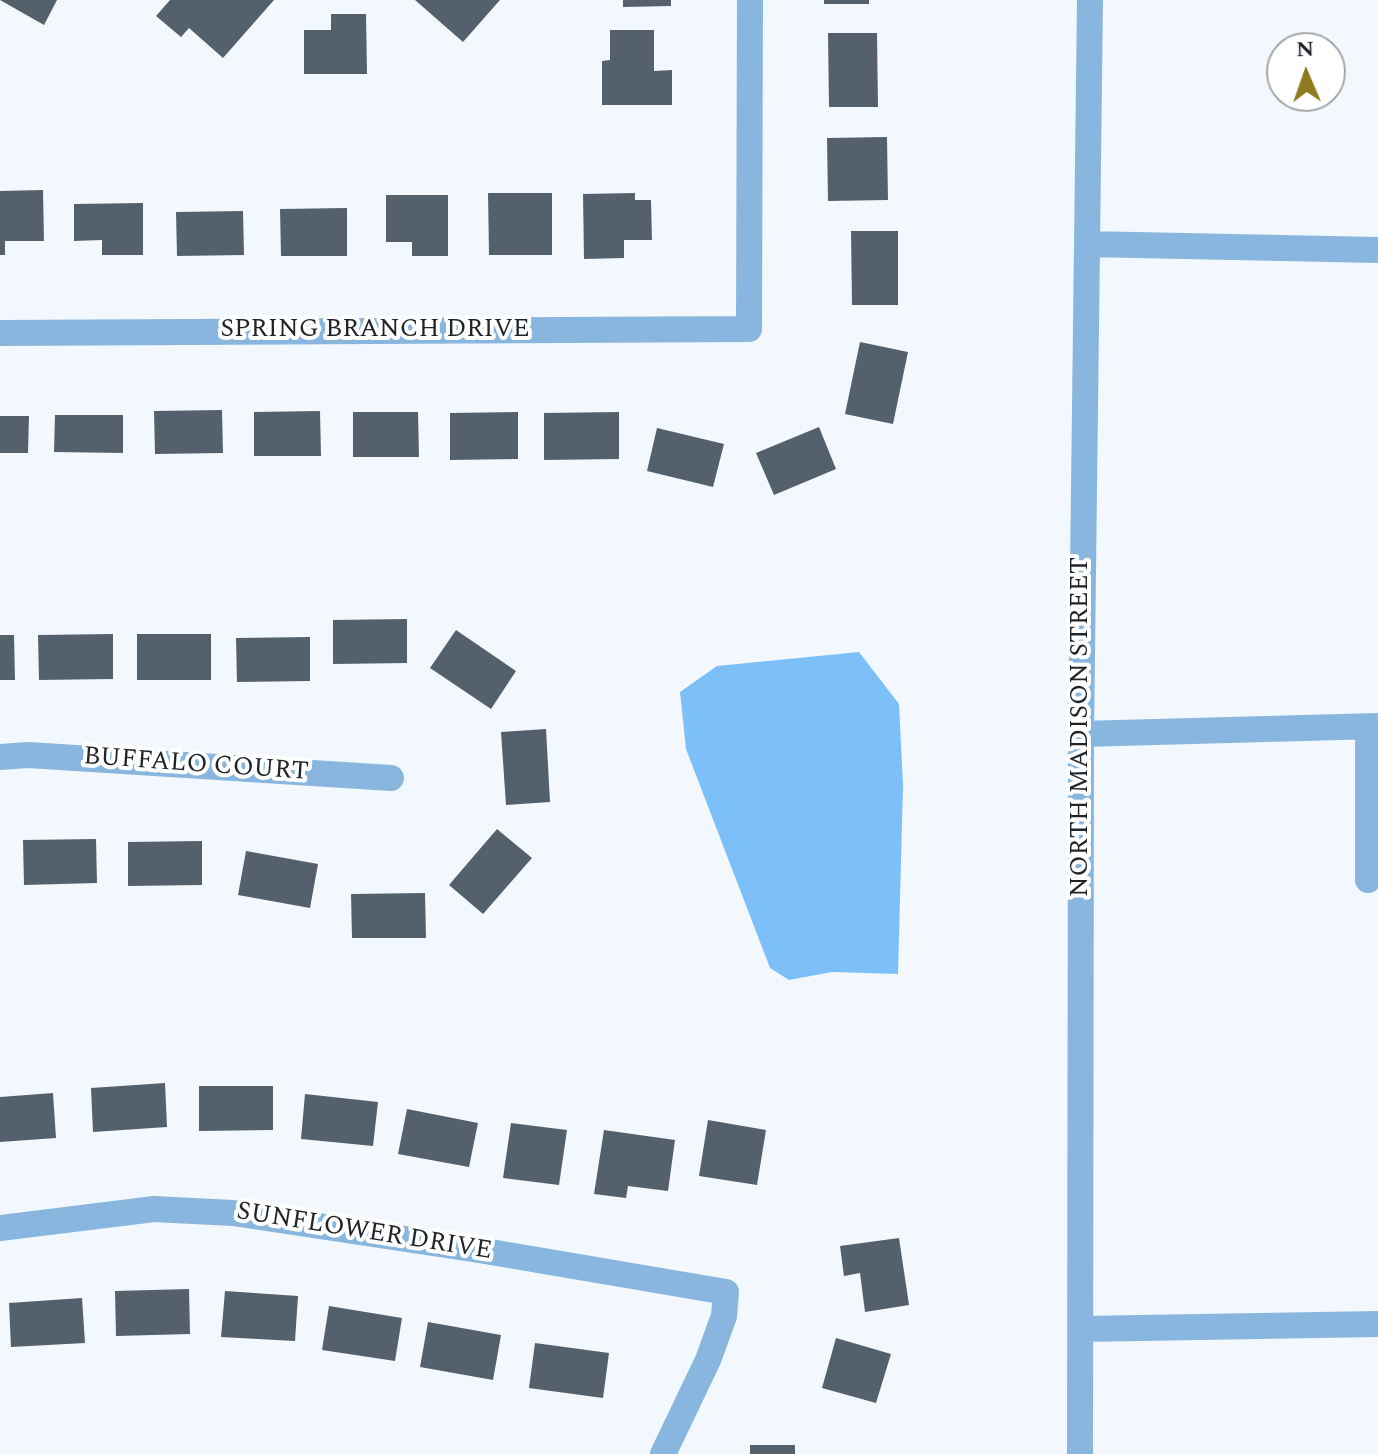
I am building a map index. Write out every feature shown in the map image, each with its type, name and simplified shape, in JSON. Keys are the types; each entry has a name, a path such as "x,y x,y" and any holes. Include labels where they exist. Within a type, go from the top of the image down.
{"street":[{"name":"SPRING BRANCH DRIVE","path":"0,333 749,329 750,0"},
{"name":"NORTH MADISON STREET","path":"1080,1454 1081,734 1090,0"},
{"path":"1087,244 1378,250"},
{"path":"1081,734 1373,726 1368,880"},
{"name":"BUFFALO COURT","path":"0,757 28,755 391,778"},
{"name":"SUNFLOWER DRIVE","path":"0,1228 154,1209 233,1213 726,1292 724,1316 708,1360 663,1454"},
{"path":"1081,1329 1378,1324"}],"water":[{"path":"859,652 899,704 903,786 898,974 832,972 789,980 770,968 686,749 680,692 717,666"}],"building":[{"path":"0,0 57,0 44,25"},
{"path":"170,0 274,0 223,58 189,28 181,37 156,16"},
{"path":"415,0 500,0 463,42"},
{"path":"623,0 671,0 671,6 623,7"},
{"path":"824,0 869,0 869,4 824,4"},
{"path":"331,14 366,14 367,74 304,74 304,30 331,30"},
{"path":"610,30 654,30 654,71 672,70 672,105 602,105 602,61 610,60"},
{"path":"828,33 877,33 878,107 829,107"},
{"path":"887,137 888,200 828,201 827,138"},
{"path":"43,190 44,241 5,241 5,255 0,255 0,191"},
{"path":"488,193 552,193 552,255 489,255"},
{"path":"635,193 635,200 651,200 652,240 624,240 624,258 584,259 583,194"},
{"path":"386,195 448,195 448,256 412,256 412,242 386,242"},
{"path":"143,203 143,255 102,255 102,240 74,241 74,204"},
{"path":"347,208 347,256 281,256 280,209"},
{"path":"243,211 244,255 177,256 176,212"},
{"path":"851,231 898,231 898,305 852,305"},
{"path":"860,342 908,352 893,424 845,414"},
{"path":"222,410 223,453 155,454 154,411"},
{"path":"320,411 321,456 254,456 254,412"},
{"path":"353,412 418,412 419,457 353,457"},
{"path":"518,412 518,459 450,460 450,413"},
{"path":"619,412 619,459 544,460 544,413"},
{"path":"55,415 123,415 123,453 54,452"},
{"path":"0,416 29,416 28,453 0,453"},
{"path":"819,427 836,469 774,495 756,453"},
{"path":"657,428 724,444 713,487 647,471"},
{"path":"407,619 407,663 333,664 333,620"},
{"path":"456,630 516,671 491,709 430,668"},
{"path":"113,634 113,679 39,680 38,635"},
{"path":"137,634 211,634 211,680 137,680"},
{"path":"0,635 14,635 15,680 0,680"},
{"path":"310,637 310,681 237,682 236,638"},
{"path":"546,729 550,802 506,805 501,732"},
{"path":"497,829 532,858 483,914 449,885"},
{"path":"96,839 97,883 24,885 23,840"},
{"path":"202,841 202,885 128,886 128,842"},
{"path":"246,851 318,864 310,908 238,895"},
{"path":"425,893 426,938 352,938 351,894"},
{"path":"165,1083 167,1127 93,1132 91,1088"},
{"path":"199,1086 273,1086 273,1130 199,1131"},
{"path":"53,1093 56,1138 0,1142 0,1097"},
{"path":"305,1094 378,1102 373,1146 301,1139"},
{"path":"407,1109 478,1123 469,1167 398,1154"},
{"path":"708,1120 766,1130 757,1185 699,1176"},
{"path":"511,1123 567,1130 559,1185 503,1178"},
{"path":"604,1130 675,1140 668,1191 628,1186 626,1198 594,1194"},
{"path":"899,1238 909,1305 865,1312 860,1273 844,1276 840,1246"},
{"path":"189,1289 190,1334 116,1336 115,1291"},
{"path":"225,1291 298,1296 295,1341 221,1337"},
{"path":"82,1298 85,1343 11,1347 9,1303"},
{"path":"329,1306 402,1318 395,1361 322,1350"},
{"path":"428,1322 501,1335 493,1380 420,1367"},
{"path":"836,1338 891,1354 876,1403 822,1388"},
{"path":"535,1343 609,1353 603,1398 529,1388"},
{"path":"750,1445 795,1445 795,1454 750,1454"}]}
